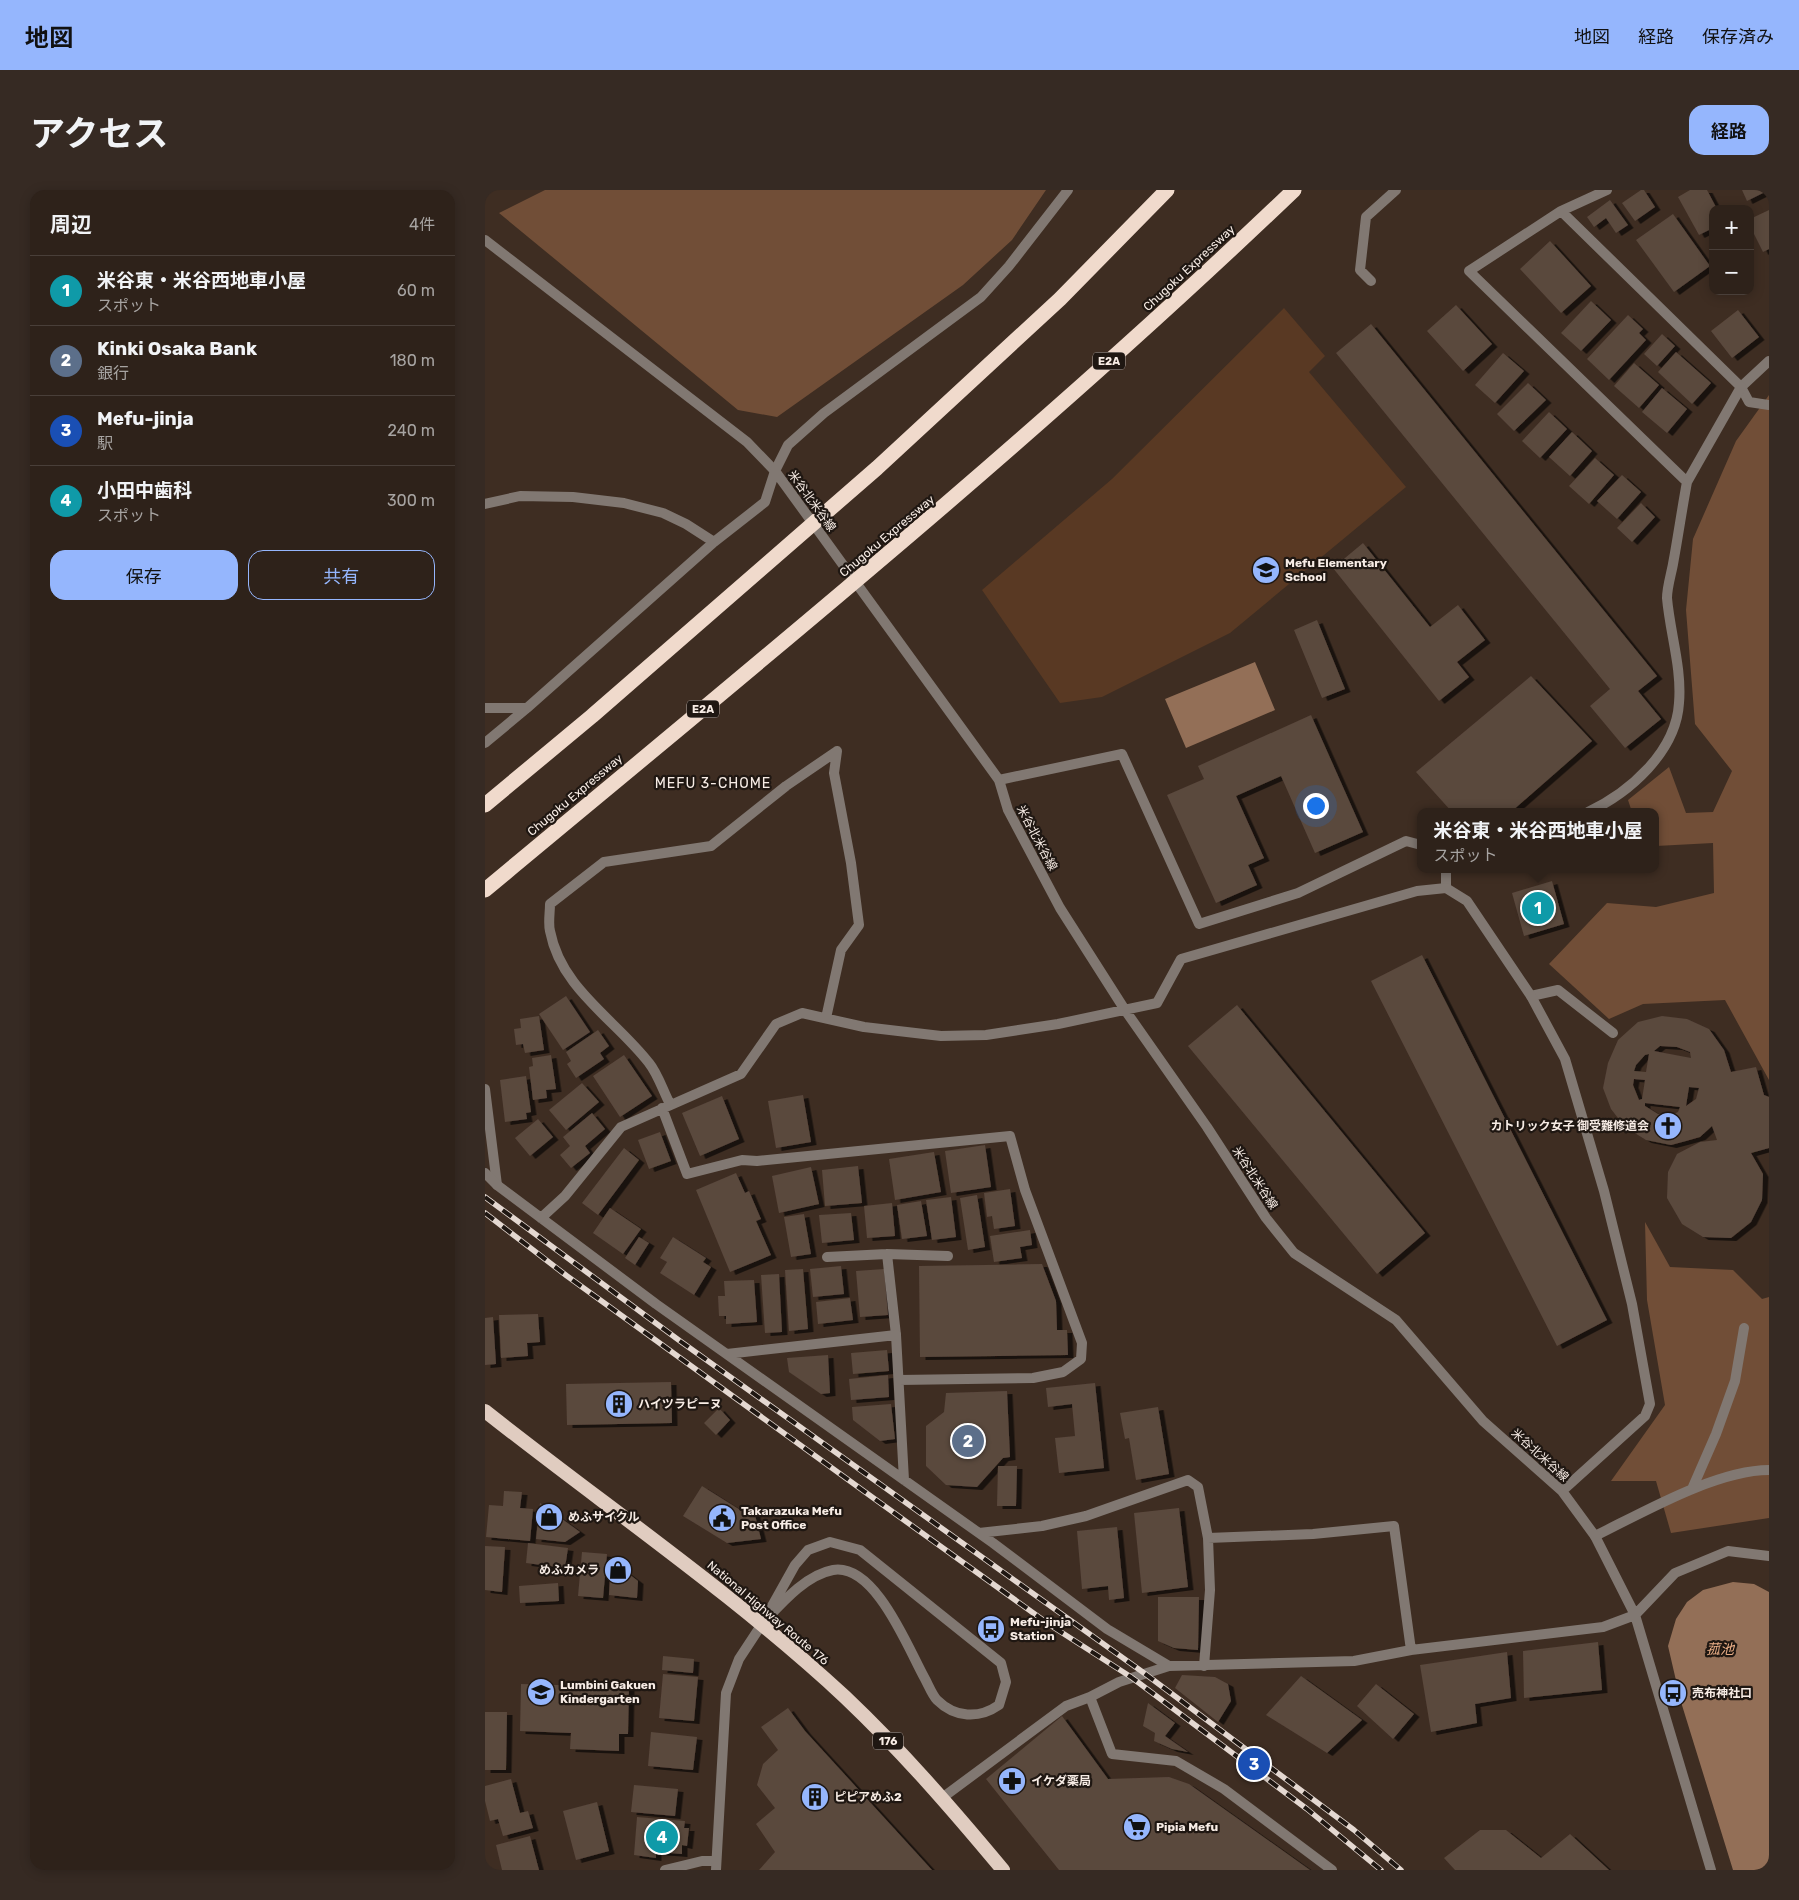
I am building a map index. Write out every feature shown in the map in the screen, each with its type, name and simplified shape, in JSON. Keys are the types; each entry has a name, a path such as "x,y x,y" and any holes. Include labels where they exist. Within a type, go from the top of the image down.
{"highway":[{"path":"485,804 592,716 877,468 1060,299 1167,190"},
{"name":"Chugoku Expressway","path":"485,890 921,528 1199,281 1294,190"},
{"name":"National Highway Route 176","path":"485,1411 762,1624 846,1698 943,1798 1003,1870"}],"street":[{"path":"485,743 714,542 765,502 775,471 788,445 824,413 981,297 1009,266 1068,190"},
{"path":"1371,281 1360,270 1366,216 1397,190"},
{"path":"1607,190 1561,211 1469,271 1687,482"},
{"path":"1561,211 1741,387 1749,402 1769,405"},
{"name":"米谷北米谷線","path":"485,240 747,442 775,471 999,780 1008,810 1060,908 1125,1010 1207,1127 1266,1218 1294,1253 1396,1320 1483,1421 1562,1491 1595,1536 1635,1615 1711,1870"},
{"path":"1596,808 1634,782 1655,760 1671,736 1679,704 1677,665 1667,596 1687,482 1741,387 1769,361"},
{"path":"485,504 520,496 573,497 624,503 663,513 686,524 714,542"},
{"path":"485,708 527,708"},
{"path":"826,1018 841,950 859,925 834,774 837,750 786,786 711,846 604,862 550,904 550,930 560,963 586,999 625,1035 651,1065 687,1174 742,1160 757,1161 1010,1136 1025,1190 1082,1343 1081,1359 1063,1372 1033,1378 899,1380"},
{"path":"999,780 1122,754 1199,924 1297,893 1406,842 1417,844"},
{"path":"1446,873 1446,888"},
{"path":"541,1218 565,1196 621,1127 741,1074 776,1024 802,1013 864,1027 950,1036 986,1035 1058,1024 1157,1003 1181,960 1417,891 1446,888 1467,901 1531,996 1565,1059 1604,1191 1632,1304 1651,1404 1645,1416 1562,1491"},
{"path":"1531,996 1558,990 1613,1033"},
{"path":"485,1089 497,1185"},
{"path":"485,1173 497,1185 541,1218 727,1354 979,1533 1107,1629 1169,1666"},
{"path":"887,1254 897,1335 904,1480"},
{"path":"827,1257 887,1254 948,1256"},
{"path":"1692,1488 1716,1434 1735,1381 1744,1328"},
{"path":"727,1354 897,1335"},
{"path":"1595,1536 1692,1488 1756,1470 1769,1470"},
{"path":"979,1533 1042,1526 1086,1516 1189,1480 1198,1487 1208,1538 1210,1590 1205,1666"},
{"path":"1208,1538 1313,1534 1394,1526 1411,1650"},
{"path":"665,1870 702,1861 716,1866 726,1693 739,1659 762,1624 785,1581 808,1550 830,1542 860,1550 1001,1663 1006,1682 1003,1695 999,1705 979,1716 959,1713 936,1700 887,1607 871,1586 855,1574 843,1570 825,1572 795,1590 762,1624"},
{"path":"943,1798 1066,1706 1090,1698 1119,1682 1169,1666 1354,1661 1411,1650 1603,1627 1635,1615 1675,1573 1728,1551 1769,1556"},
{"path":"1090,1698 1112,1754 1176,1761 1224,1789 1332,1870"}],"shaded area":[{"path":"545,190 1046,190 1012,240 963,285 777,417 738,410 499,213"},
{"path":"1284,308 1325,356 1309,372 1406,487 1230,633 1102,697 1060,703 982,590 1112,479"},
{"path":"1769,395 1769,1080 1725,1000 1643,1004 1609,1019 1549,964 1607,903 1656,907 1714,893 1713,843 1659,846 1659,808 1631,808 1628,800 1669,767 1686,813 1713,812 1732,771 1695,724 1686,610 1693,539 1736,441"},
{"path":"1645,1222 1670,1267 1733,1270 1762,1299 1769,1297 1769,1518 1671,1533 1656,1481 1611,1481 1665,1405 1647,1300"}],"water":[{"path":"1255,662 1275,710 1186,748 1165,699"},
{"name":"菰池","path":"1733,1582 1754,1584 1769,1592 1769,1870 1733,1870 1681,1702 1668,1646 1676,1619 1687,1602 1703,1590"}],"building":[{"path":"1641,190 1644,190 1655,207 1635,221 1622,203"},
{"path":"1690,190 1707,190 1715,205 1709,205 1709,230 1699,235 1678,197"},
{"path":"1742,190 1769,190 1747,201"},
{"path":"1610,200 1628,225 1616,233 1606,218 1594,227 1587,217"},
{"path":"1769,210 1769,249 1763,252 1754,234 1754,217"},
{"path":"1673,214 1709,267 1674,292 1636,240"},
{"path":"1550,241 1591,286 1561,313 1520,269"},
{"path":"1591,301 1611,320 1581,351 1561,333"},
{"path":"1456,305 1492,344 1463,371 1427,331"},
{"path":"1738,310 1759,337 1732,358 1711,331"},
{"path":"1628,315 1643,329 1639,333 1646,340 1609,380 1587,359"},
{"path":"1371,324 1657,676 1638,691 1661,719 1625,748 1590,706 1610,689 1336,353"},
{"path":"1662,334 1675,346 1657,366 1644,354"},
{"path":"1676,352 1711,383 1692,404 1658,372"},
{"path":"1503,353 1524,371 1495,403 1475,385"},
{"path":"1634,363 1659,385 1639,408 1614,386"},
{"path":"1528,383 1546,400 1514,431 1497,414"},
{"path":"1662,388 1687,409 1667,433 1642,412"},
{"path":"1549,412 1567,429 1540,458 1522,441"},
{"path":"1572,432 1592,451 1570,476 1549,457"},
{"path":"1595,458 1614,475 1589,504 1569,486"},
{"path":"1622,475 1641,492 1617,519 1597,501"},
{"path":"1641,503 1655,517 1632,542 1617,528"},
{"path":"1363,543 1430,627 1458,605 1485,640 1457,662 1469,677 1439,701 1333,568"},
{"path":"1317,620 1345,689 1322,698 1294,630"},
{"path":"1531,676 1592,741 1516,808 1448,808 1416,772"},
{"path":"1311,715 1363,832 1315,853 1281,776 1236,796 1264,858 1248,865 1257,885 1216,903 1167,795 1204,779 1198,766"},
{"path":"1552,881 1564,924 1524,936 1512,893"},
{"path":"1422,955 1607,1320 1557,1346 1371,981"},
{"path":"566,996 590,1032 563,1050 539,1014"},
{"path":"1237,1005 1425,1233 1377,1274 1188,1046"},
{"path":"539,1016 544,1050 525,1053 523,1044 516,1045 514,1029 521,1028 520,1019"},
{"name":"カトリック女子 御受難修道会","path":"1662,1016 1687,1019 1709,1029 1724,1050 1731,1072 1756,1067 1764,1095 1769,1097 1769,1148 1751,1153 1763,1174 1762,1200 1751,1222 1731,1238 1703,1237 1682,1224 1667,1198 1668,1172 1677,1154 1700,1142 1717,1140 1712,1126 1700,1137 1671,1145 1646,1140 1625,1127 1611,1109 1603,1088 1608,1063 1618,1040 1638,1022","holes":["1660,1046 1677,1047 1690,1052 1691,1058 1654,1051","1649,1054 1646,1072 1634,1071 1636,1065 1645,1055","1634,1079 1645,1080 1642,1099 1639,1100 1633,1085","1689,1087 1699,1088 1696,1099 1686,1106","1645,1103 1680,1107 1678,1112 1672,1115 1658,1114 1645,1106"]},
{"path":"598,1030 609,1046 600,1053 604,1059 576,1078 567,1064 571,1061 566,1052"},
{"path":"551,1055 556,1089 546,1090 547,1098 533,1100 529,1067 533,1066 532,1058"},
{"path":"624,1055 652,1096 620,1117 593,1076"},
{"path":"526,1076 531,1112 526,1113 527,1119 505,1122 500,1080"},
{"path":"582,1083 599,1102 566,1130 549,1110"},
{"path":"803,1095 811,1142 776,1148 768,1101"},
{"path":"722,1096 739,1139 700,1156 682,1113"},
{"path":"592,1113 605,1129 585,1146 590,1153 571,1168 560,1155 570,1146 563,1137"},
{"path":"538,1119 553,1137 530,1156 515,1138"},
{"path":"660,1132 671,1161 649,1169 638,1140"},
{"path":"985,1145 991,1187 951,1193 945,1151"},
{"path":"624,1148 639,1160 598,1215 582,1203"},
{"path":"934,1152 941,1192 895,1200 889,1159"},
{"path":"858,1166 862,1203 825,1206 822,1170"},
{"path":"811,1167 819,1204 779,1213 772,1176"},
{"path":"736,1173 745,1193 749,1191 761,1219 756,1221 771,1255 730,1272 696,1190"},
{"path":"1010,1189 1015,1226 994,1229 992,1216 987,1217 984,1193"},
{"path":"977,1195 985,1247 968,1250 960,1198"},
{"path":"951,1197 956,1237 932,1240 926,1200"},
{"path":"921,1201 927,1236 902,1239 897,1205"},
{"path":"892,1203 895,1236 867,1238 864,1206"},
{"path":"610,1208 641,1229 623,1254 593,1233"},
{"path":"851,1213 854,1240 822,1243 819,1215"},
{"path":"804,1214 811,1254 791,1257 784,1217"},
{"path":"1030,1230 1032,1245 1020,1247 1022,1258 994,1262 990,1236"},
{"path":"639,1237 649,1243 635,1265 625,1258"},
{"path":"673,1237 706,1258 703,1262 711,1267 694,1295 660,1273 667,1262 660,1258"},
{"path":"1042,1264 1056,1301 1057,1330 1067,1330 1068,1355 920,1357 919,1266"},
{"path":"841,1266 844,1294 813,1297 810,1269"},
{"path":"803,1269 808,1329 789,1331 785,1270"},
{"path":"884,1269 888,1315 860,1317 856,1271"},
{"path":"779,1274 782,1332 765,1333 761,1275"},
{"path":"754,1280 757,1322 726,1324 726,1316 719,1316 718,1296 725,1296 724,1281"},
{"path":"850,1298 853,1320 818,1324 816,1302"},
{"path":"538,1314 540,1342 527,1343 528,1356 501,1358 499,1315"},
{"path":"493,1317 496,1364 485,1365 485,1318"},
{"path":"887,1350 889,1371 853,1374 851,1353"},
{"path":"828,1355 830,1393 821,1394 789,1372 787,1358"},
{"path":"888,1375 889,1397 851,1400 849,1379"},
{"name":"ハイツラピーヌ","path":"671,1382 672,1423 567,1425 566,1384"},
{"path":"1095,1383 1104,1468 1059,1473 1055,1438 1075,1436 1072,1404 1048,1407 1046,1388"},
{"path":"1007,1391 1010,1457 1003,1458 977,1487 946,1485 926,1466 926,1426 944,1412 946,1393"},
{"path":"891,1404 895,1439 880,1441 853,1420 852,1407"},
{"path":"1158,1407 1169,1474 1136,1480 1129,1438 1125,1439 1120,1413"},
{"path":"719,1408 730,1420 716,1435 704,1423"},
{"path":"998,1466 1017,1466 1016,1506 997,1506"},
{"path":"702,1486 745,1513 754,1511 761,1539 727,1543 683,1516"},
{"path":"504,1491 522,1492 520,1508 533,1509 530,1541 486,1537 489,1505 503,1506"},
{"name":"めふサイクル","path":"540,1503 580,1532 565,1542 536,1539"},
{"path":"1179,1508 1188,1587 1142,1593 1134,1513"},
{"path":"1117,1527 1124,1598 1109,1600 1108,1586 1082,1589 1077,1531"},
{"path":"528,1543 568,1548 565,1568 526,1563"},
{"path":"485,1546 505,1547 502,1592 485,1590"},
{"path":"582,1552 607,1554 603,1598 578,1596"},
{"name":"めふカメラ","path":"611,1560 638,1581 637,1598 609,1595"},
{"path":"558,1583 559,1601 520,1603 519,1586"},
{"path":"1158,1597 1199,1597 1198,1650 1174,1648 1158,1641"},
{"path":"1598,1642 1602,1690 1524,1698 1523,1651"},
{"path":"1507,1652 1511,1698 1475,1704 1477,1723 1431,1732 1420,1665"},
{"path":"663,1656 694,1659 693,1673 662,1670"},
{"path":"663,1674 698,1677 694,1721 659,1718"},
{"path":"1182,1675 1215,1677 1228,1684 1231,1701 1218,1722 1175,1688"},
{"path":"1301,1676 1362,1720 1327,1753 1266,1715"},
{"path":"521,1684 629,1687 628,1734 619,1734 619,1751 570,1749 571,1733 520,1731"},
{"path":"1376,1684 1414,1714 1393,1739 1357,1706"},
{"path":"1148,1703 1175,1723 1165,1736 1188,1752 1172,1749 1154,1741 1155,1733 1143,1726"},
{"name":"ピピアめふ2","path":"788,1708 805,1731 932,1870 759,1870 775,1852 756,1824 775,1808 757,1785 763,1764 778,1750 761,1727"},
{"path":"485,1712 507,1712 506,1770 485,1770"},
{"name":"Pipia Mefu","path":"1062,1716 1108,1779 1169,1777 1189,1784 1310,1870 1059,1870 986,1779"},
{"path":"651,1732 697,1737 693,1770 648,1766"},
{"path":"511,1779 520,1813 528,1811 533,1828 503,1836 498,1819 490,1821 485,1801 485,1786"},
{"path":"634,1785 678,1789 675,1816 631,1812"},
{"path":"597,1802 609,1851 576,1860 563,1811"},
{"path":"637,1817 685,1821 684,1828 689,1828 687,1846 682,1845 682,1854 656,1852 656,1858 634,1855"},
{"path":"1480,1830 1506,1830 1541,1858 1570,1834 1609,1870 1455,1870 1444,1858"},
{"path":"530,1836 539,1870 502,1870 496,1845"}],"railway":[{"path":"485,1197 680,1341 1144,1673 1354,1830 1401,1870"},
{"path":"485,1213 567,1276 1050,1625 1131,1677 1307,1809 1381,1870"}],"place":[{"name":"Mefu Elementary School","path":"1266,570"},
{"name":"米谷東・米谷西地車小屋","path":"1538,908"},
{"name":"カトリック女子 御受難修道会","path":"1668,1126"},
{"name":"ハイツラピーヌ","path":"619,1404"},
{"name":"Kinki Osaka Bank","path":"968,1441"},
{"name":"めふサイクル","path":"549,1517"},
{"name":"Takarazuka Mefu Post Office","path":"722,1518"},
{"name":"めふカメラ","path":"618,1570"},
{"name":"Mefu-jinja Station","path":"991,1629"},
{"name":"Lumbini Gakuen Kindergarten","path":"541,1692"},
{"name":"売布神社口","path":"1673,1693"},
{"name":"Mefu-jinja","path":"1254,1764"},
{"name":"イケダ薬局","path":"1012,1781"},
{"name":"ピピアめふ2","path":"815,1797"},
{"name":"Pipia Mefu","path":"1137,1827"},
{"name":"小田中歯科","path":"662,1837"}],"district":[{"name":"MEFU 3-CHOME","path":"713,783"}]}
